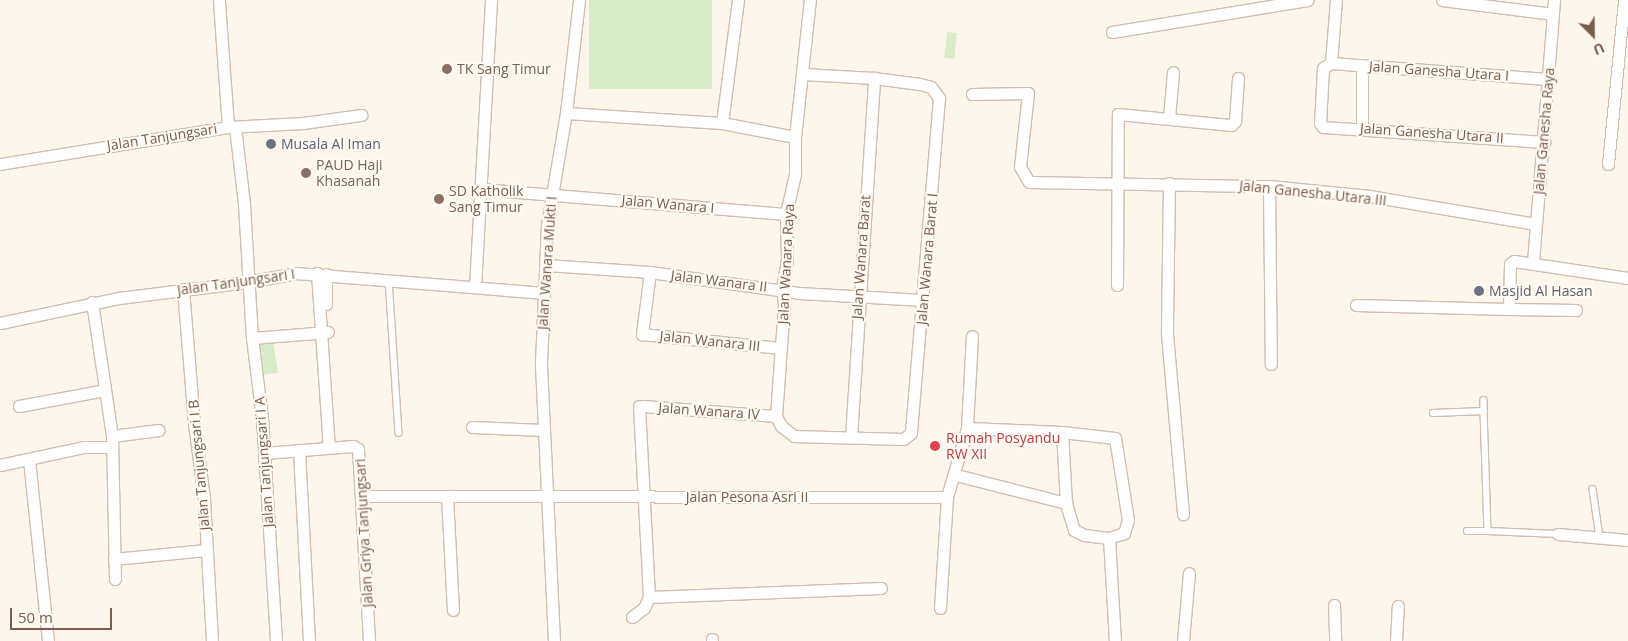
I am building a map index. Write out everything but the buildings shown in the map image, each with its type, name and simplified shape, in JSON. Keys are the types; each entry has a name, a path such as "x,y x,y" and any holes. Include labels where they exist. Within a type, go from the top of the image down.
{"street":[{"name":"Jalan Tanjungsari","path":"219,0 232,127 244,204 248,282"},
{"path":"475,287 490,0"},
{"name":"Jalan Wanara Mukti I","path":"554,641 541,362 551,194 566,113 579,0"},
{"path":"722,123 738,0"},
{"name":"Jalan Wanara Raya","path":"776,416 782,288 788,259 786,214 796,174 795,137 810,0"},
{"path":"1112,32 1307,0"},
{"path":"1331,63 1336,0"},
{"path":"1442,0 1492,4 1553,14"},
{"name":"Jalan Ganesha Raya","path":"1533,262 1554,0"},
{"path":"1608,164 1624,0"},
{"name":"Jalan Ganesha Utara I","path":"1331,63 1547,79"},
{"name":"Jalan Ganesha Utara II","path":"1331,63 1323,68 1321,126 1362,127 1544,142"},
{"path":"1362,66 1362,127"},
{"path":"1169,118 1173,72"},
{"path":"803,74 874,78"},
{"name":"Jalan Wanara Barat I","path":"851,437 903,439 911,433 939,98 931,87 874,78"},
{"name":"Jalan Wanara Barat","path":"851,437 858,297 874,78"},
{"path":"1117,284 1118,114 1231,125 1236,121 1238,78"},
{"name":"Jalan Ganesha Utara III","path":"972,94 1028,93 1020,167 1024,178 1041,184 1169,183 1269,186 1370,196 1535,224"},
{"path":"566,113 722,123 795,137"},
{"path":"232,127 303,123 361,115"},
{"name":"Jalan Tanjungsari","path":"0,164 232,127"},
{"path":"1169,183 1167,334 1183,514"},
{"path":"1269,186 1271,364"},
{"name":"Jalan Wanara I","path":"481,189 786,214"},
{"path":"1509,309 1510,264 1514,261 1533,262 1628,278"},
{"name":"Jalan Wanara II","path":"546,265 650,272 782,288 798,293 923,300"},
{"name":"Jalan Wanara III","path":"650,272 642,334 780,348"},
{"name":"Jalan Tanjungsari I","path":"0,323 92,302 248,282 296,273 322,273 544,293"},
{"path":"322,273 332,447"},
{"name":"Jalan Tanjungsari I A","path":"248,282 264,453 276,641"},
{"name":"Jalan Tanjungsari I B","path":"183,289 194,424 204,498 212,641"},
{"path":"92,302 111,441 115,579"},
{"path":"1356,305 1576,310"},
{"path":"252,338 324,332"},
{"path":"940,608 947,497 956,475 967,428 972,336"},
{"path":"19,406 105,390"},
{"name":"Jalan Wanara IV","path":"643,497 641,406 776,416"},
{"path":"776,416 790,435 851,437"},
{"path":"472,426 543,430"},
{"path":"967,428 1062,432 1110,436 1118,443 1128,520 1124,532 1109,538 1084,535 1074,530 1066,503 1062,432"},
{"path":"0,465 159,430"},
{"name":"Jalan Griya Tanjungsari","path":"264,453 352,446 358,449 364,496 369,641"},
{"path":"299,450 309,641"},
{"path":"29,460 48,641"},
{"path":"956,475 1066,503"},
{"name":"Jalan Pesona Asri II","path":"364,496 546,498 947,497"},
{"path":"447,496 453,610"},
{"path":"632,617 644,608 649,597 643,497"},
{"path":"1558,534 1600,540 1628,540"},
{"path":"1109,538 1115,641"},
{"path":"114,559 206,550"},
{"path":"1183,641 1189,573"},
{"path":"649,597 881,588"},
{"path":"1334,605 1335,641"},
{"path":"1396,641 1398,606"}],"lane":[{"path":"388,279 399,433"},
{"path":"1484,400 1488,531"},
{"path":"1433,413 1484,411"},
{"path":"1593,488 1600,540"},
{"path":"1467,531 1558,534"}],"green space":[{"path":"589,0 712,0 712,89 589,89"},
{"path":"947,32 957,33 954,59 944,58"},
{"path":"273,341 278,373 263,375 258,343"}],"place":[{"name":"TK Sang Timur","path":"447,69"},
{"name":"Musala Al Iman","path":"271,144"},
{"name":"PAUD Haji Khasanah","path":"306,173"},
{"name":"SD Katholik Sang Timur","path":"439,199"},
{"name":"Masjid Al Hasan","path":"1479,291"},
{"name":"Rumah Posyandu RW XII","path":"935,446"}]}
